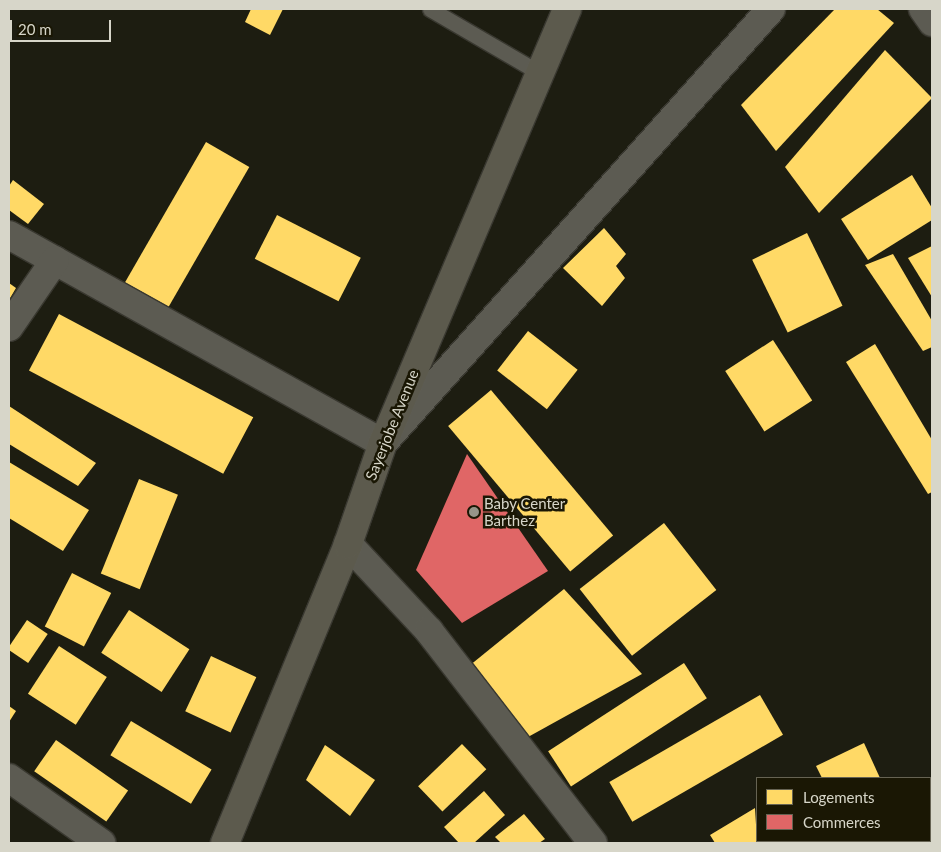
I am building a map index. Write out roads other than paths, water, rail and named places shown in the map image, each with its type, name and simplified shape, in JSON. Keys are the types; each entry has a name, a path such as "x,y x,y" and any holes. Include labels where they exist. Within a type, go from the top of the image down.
{"main road":[{"name":"Sayerjobe Avenue","path":"225,843 348,544 383,443 567,9"}],"street":[{"path":"9,235 383,443 771,9"},
{"path":"922,9 932,22"},
{"path":"9,326 55,260"},
{"path":"348,544 429,631 547,779 593,843"},
{"path":"9,778 101,843"}],"lane":[{"path":"430,9 540,73"}],"place":[{"name":"Baby Center Barthez","path":"474,512"}]}
